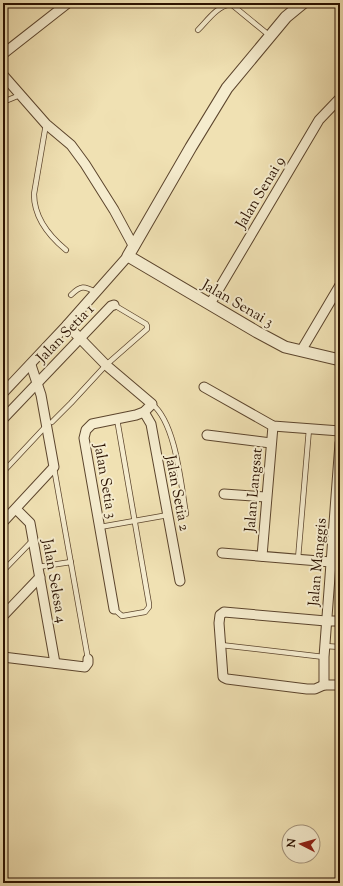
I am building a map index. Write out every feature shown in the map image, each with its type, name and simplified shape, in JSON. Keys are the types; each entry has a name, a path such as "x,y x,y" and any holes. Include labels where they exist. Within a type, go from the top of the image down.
{"street":[{"path":"3,54 68,3"},
{"path":"3,393 31,365 131,252 191,147 227,88 286,17 303,3"},
{"path":"3,74 46,124 71,146 85,164 114,210 131,252"},
{"name":"Jalan Senai 9","path":"210,304 319,120 340,98"},
{"name":"Jalan Senai 3","path":"131,252 210,304 285,347 340,360"},
{"path":"302,351 340,285"},
{"name":"Jalan Setia 1","path":"3,419 111,306 114,305"},
{"path":"67,325 106,365 152,404"},
{"path":"3,522 16,510 54,467 50,423 31,365"},
{"path":"204,387 273,426 340,432"},
{"name":"Jalan Setia 3","path":"114,609 84,438 86,430 92,424 117,420 144,412 152,404"},
{"name":"Jalan Setia 2","path":"144,412 151,424 180,581"},
{"name":"Jalan Langsat","path":"262,556 273,426"},
{"path":"207,435 271,443"},
{"name":"Jalan Manggis","path":"324,685 324,646 339,477 340,443"},
{"path":"224,494 266,497"},
{"name":"Jalan Selesa 4","path":"16,510 30,523 55,663"},
{"path":"222,552 331,562"},
{"path":"3,616 40,576"},
{"path":"340,621 224,612 220,615 219,623 222,645 223,677 227,679 307,689 315,689 324,685 340,685"},
{"path":"3,657 85,667 88,664 88,659"}],"lane":[{"path":"198,30 226,4 230,4 270,36"},
{"path":"3,102 20,95"},
{"path":"46,124 34,194 34,202 39,217 46,230 56,242 66,250"},
{"path":"71,295 77,289 83,287 96,292"},
{"path":"3,472 76,398 106,365 147,329 146,324 114,305"},
{"path":"152,404 159,409 172,441 186,514"},
{"path":"114,609 122,616 145,612 149,607 117,420"},
{"path":"298,559 309,429"},
{"path":"54,467 88,659"},
{"path":"100,527 168,515"},
{"path":"3,571 33,540"},
{"path":"38,567 71,562"},
{"path":"222,645 324,657"},
{"path":"324,646 340,647"}]}
